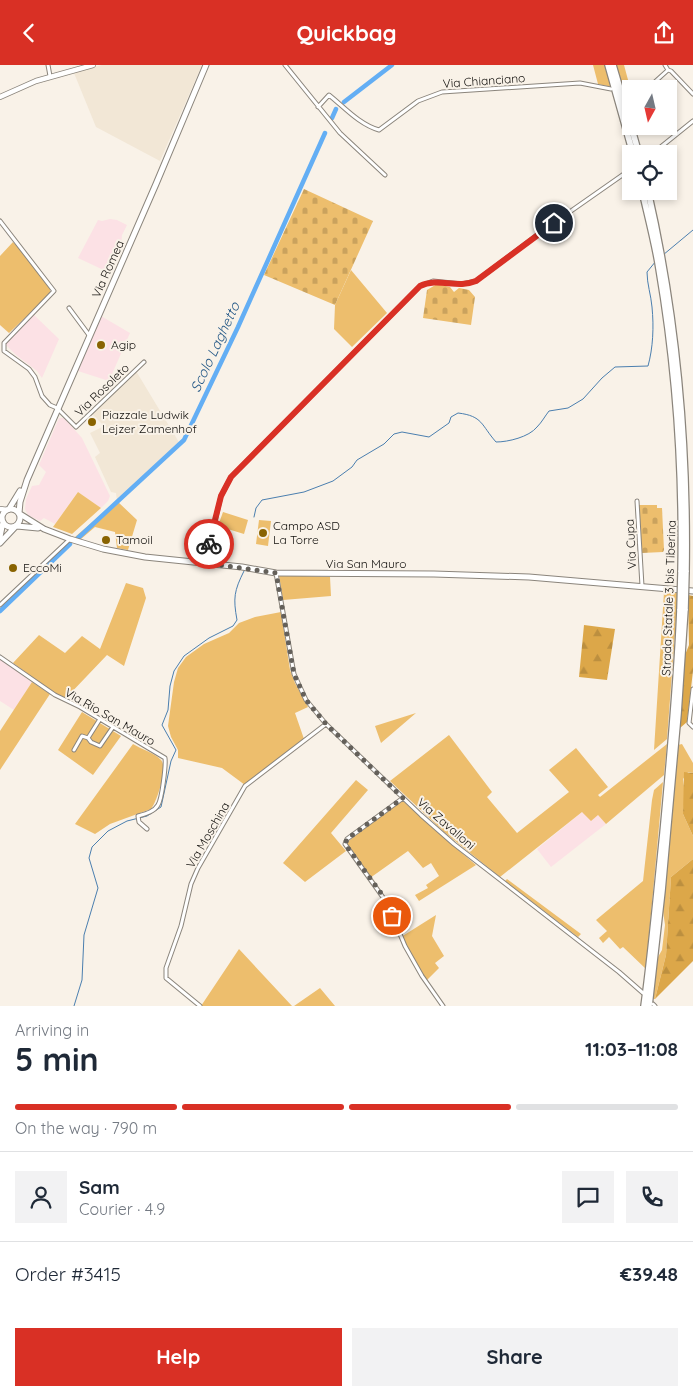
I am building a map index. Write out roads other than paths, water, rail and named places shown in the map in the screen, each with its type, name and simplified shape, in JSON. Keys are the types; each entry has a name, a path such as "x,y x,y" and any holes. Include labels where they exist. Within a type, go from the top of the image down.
{"highway":[{"path":"608,65 630,145"},
{"path":"613,65 622,96"},
{"name":"Strada Statale 3 bis Tiberina","path":"644,200 658,249"},
{"name":"Strada Statale 3 bis Tiberina","path":"650,200 674,354 685,461 684,573 676,714 652,1005"},
{"name":"Strada Statale 3 bis Tiberina","path":"644,1006 669,791"}],"main road":[{"name":"Via Romea","path":"20,514 20,502 26,480 206,65"},
{"name":"Via Romea","path":"8,509 26,480"},
{"path":"0,537 4,513 8,509 15,509 20,514 21,519 0,543"},
{"name":"Via San Mauro","path":"20,514 44,529 103,549 276,573 529,577 693,591"},
{"path":"2,519 6,526 16,526"},
{"name":"Via San Mauro","path":"16,526 44,529"}],"street":[{"path":"48,65 50,76"},
{"path":"0,97 50,76 93,65"},
{"path":"285,65 340,133 385,175"},
{"path":"665,65 693,94"},
{"path":"657,80 668,70"},
{"name":"Via Chianciano","path":"318,107 329,95 371,128 379,130 418,101 442,92 580,83 612,89"},
{"path":"663,145 693,121"},
{"path":"205,563 221,496 231,477 420,286 432,281 462,285 476,281 541,232 622,175"},
{"name":"Via Rosoleto","path":"0,221 54,291 4,343 4,351 29,369 35,377 42,396 50,405 57,408 76,427 144,362"},
{"path":"69,308 90,335"},
{"name":"Via Cupa","path":"637,501 642,586"},
{"path":"0,509 8,509"},
{"path":"0,605 70,539"},
{"name":"Via Zavalloni","path":"276,573 294,674 306,700 326,724 454,844 619,972 643,993"},
{"name":"Via Rio San Mauro","path":"0,657 55,695 80,707 165,758 166,765 159,805 148,813 138,816 139,822 146,829"},
{"path":"693,689 689,723 693,727"},
{"path":"88,738 100,719"},
{"name":"Via Moschina","path":"200,1006 166,978 166,968 191,884 198,868 245,786 326,724"},
{"path":"74,750 82,736 100,746 113,727"},
{"path":"403,798 347,839 345,844 384,898 405,946 422,976 443,1006"}],"waterway":[{"name":"Scolo Laghetto","path":"344,102 392,65"},
{"name":"Scolo Laghetto","path":"332,118 336,109"},
{"name":"Scolo Laghetto","path":"78,538 184,440 238,327 325,133"},
{"path":"663,255 693,230"},
{"path":"254,517 256,508 262,500 304,492 333,481 352,467 357,460 384,444 394,434 402,432 429,437 449,423 451,417 458,413 472,416 481,422 496,442 512,440 533,431 549,411 568,408 583,399 615,367 648,366 652,345 653,322 647,272 656,261"},
{"name":"Scolo Laghetto","path":"0,611 70,544"},
{"path":"74,1006 82,980 84,935 98,888 89,858 92,847 108,831 127,821 147,816 161,807 171,761 176,750 162,725 168,710 170,686 174,671 184,656 209,638 233,626 237,620 235,595 244,571"}],"place":[{"name":"Agip","path":"101,345"},
{"name":"Piazzale Ludwik Lejzer Zamenhof","path":"92,422"},
{"name":"Campo ASD La Torre","path":"263,533"},
{"name":"Tamoil","path":"106,540"},
{"name":"EccoMi","path":"13,568"}]}
